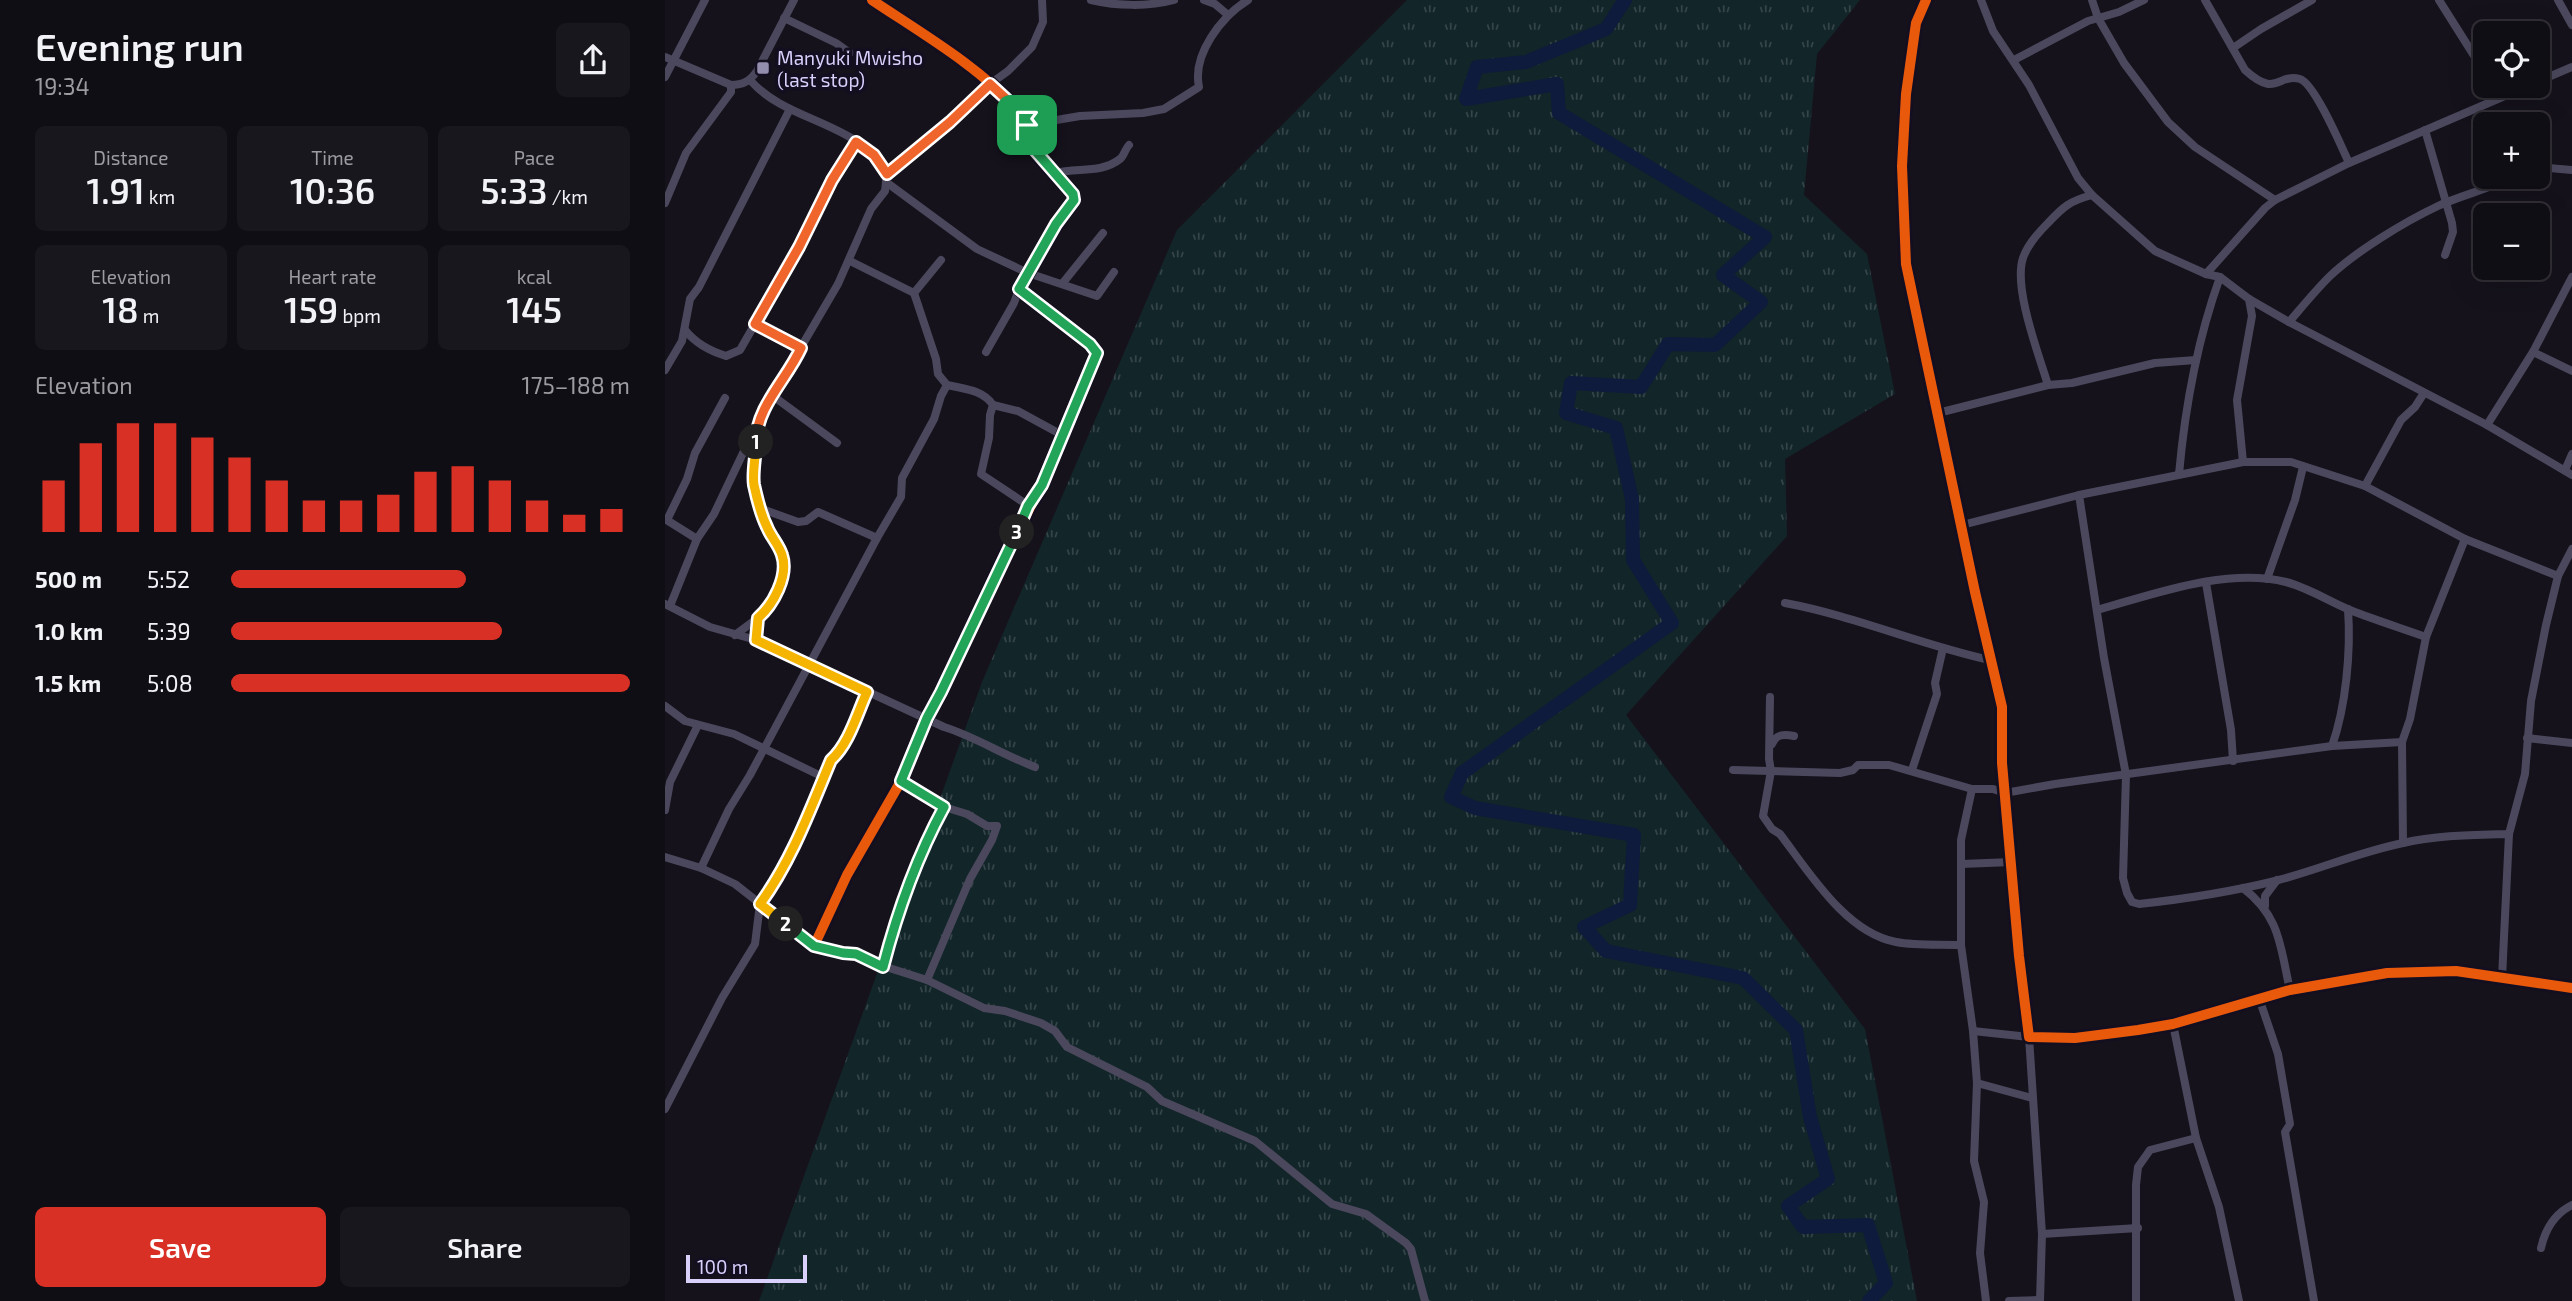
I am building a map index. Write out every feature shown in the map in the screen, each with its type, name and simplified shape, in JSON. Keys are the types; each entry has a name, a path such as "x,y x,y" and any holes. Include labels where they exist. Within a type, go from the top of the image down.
{"street":[{"path":"665,77 669,59 705,0"},
{"path":"669,59 731,85 741,85 750,80 757,71 794,0"},
{"path":"872,0 954,56 1014,106 1027,125 1032,147 1073,194 1074,200 1056,224 986,352"},
{"path":"1035,767 1009,757 973,736 944,727 756,640 735,635 684,615 667,605 697,538 714,514 773,396 850,261 868,216 885,191 887,178 990,84 1008,71 1037,39 1043,22 1042,0"},
{"path":"1091,0 1114,6 1174,0"},
{"path":"1204,0 1215,4 1228,15"},
{"path":"1027,125 1080,116 1143,113 1164,108 1199,87 1198,71 1216,29 1228,15 1248,0"},
{"path":"1926,0 1916,23 1908,73 1902,166 1906,264 2002,707 2001,746 2019,956 2029,1037 2042,1234 2040,1301 2008,1301"},
{"path":"1980,0 1993,31 2014,60 2078,178 2092,195 2155,251 2206,274 2220,277 2249,299 2289,322 2487,425 2568,472 2572,454"},
{"path":"2092,0 2098,18 2124,63 2168,122 2195,147 2276,201"},
{"path":"2014,60 2098,18 2144,0"},
{"path":"2205,0 2245,71 2265,84 2276,85 2290,79 2306,82 2328,118 2349,163"},
{"path":"2233,48 2312,0"},
{"path":"2439,0 2473,54"},
{"path":"2558,0 2572,25"},
{"path":"784,18 836,43 850,53"},
{"path":"2550,76 2572,67"},
{"path":"750,80 763,93 856,142 874,155 887,178 977,249 1028,273 1097,296 1114,272"},
{"path":"665,203 686,153 731,92 731,85"},
{"path":"2206,274 2265,208 2276,201 2349,163 2498,98"},
{"path":"665,370 685,330 690,299 705,275 790,108"},
{"path":"2425,130 2453,232 2445,255"},
{"path":"685,330 708,351 726,356 740,350 799,247 832,180 856,142"},
{"path":"1055,173 1070,169 1105,168 1122,158 1129,145"},
{"path":"2550,168 2572,170"},
{"path":"2289,322 2329,277 2350,259 2411,220 2447,203 2489,189"},
{"path":"2048,385 2024,302 2023,259 2039,233 2056,213 2072,200 2092,195"},
{"path":"1062,284 1103,233"},
{"path":"914,293 941,260"},
{"path":"850,261 914,293 936,359 936,368 947,385 974,390 988,398 993,405 1018,411 1062,435"},
{"path":"2179,474 2183,429 2196,360 2204,322 2220,277"},
{"path":"2487,425 2533,352 2572,277"},
{"path":"814,946 847,875 901,781 927,718 1028,506 1042,485 1097,353 1090,344 1019,289"},
{"path":"2243,462 2237,400 2252,316 2249,299"},
{"path":"755,324 801,348"},
{"path":"2533,352 2572,371"},
{"path":"1938,413 2048,385 2083,380 2155,363 2196,360"},
{"path":"701,868 729,810 901,497 902,478 934,419 947,385"},
{"path":"2365,486 2401,420 2415,407 2424,393"},
{"path":"773,396 837,443"},
{"path":"697,538 666,520 687,478 695,453 725,398"},
{"path":"993,405 981,474 1028,506"},
{"path":"735,635 767,610 782,577 783,558 765,524 753,481 756,428"},
{"path":"1962,525 2079,495 2179,474 2243,462 2291,462 2365,486 2465,539 2559,576"},
{"path":"2267,579 2295,500 2303,467"},
{"path":"2079,495 2126,775 2123,878 2132,902 2139,904 2183,900 2243,888 2403,843 2440,837 2509,834"},
{"path":"762,509 798,522 806,521 818,512 877,538"},
{"path":"2403,843 2402,743 2410,719 2426,637 2465,539"},
{"path":"2502,978 2509,834 2525,774 2531,701 2559,576 2572,549"},
{"path":"2097,610 2181,587 2234,578 2267,579 2315,592 2348,610 2426,637"},
{"path":"2206,583 2231,730 2233,761"},
{"path":"1785,603 1814,608 1990,660"},
{"path":"2332,746 2343,708 2348,610"},
{"path":"756,640 758,618"},
{"path":"1912,770 1937,694 1935,683 1943,648"},
{"path":"665,1109 722,998 755,944 760,904 799,838 823,778 849,732 867,692"},
{"path":"1770,697 1771,771 1763,816 1772,829 1780,834 1842,911 1867,930 1895,942 1961,945"},
{"path":"665,706 685,721 734,734 823,778"},
{"path":"665,810 670,782 698,725"},
{"path":"1771,747 1774,738 1780,734 1794,736"},
{"path":"2527,738 2572,743"},
{"path":"1733,770 1840,773 1853,770 1858,765 1889,765 1972,789 1993,789 2005,793 2332,746 2402,743"},
{"path":"901,781 944,807 967,814 987,826 997,826 970,879 927,980"},
{"path":"1972,789 1961,840 1961,945 1977,1083 1974,1161 1984,1202 1980,1254 1986,1301"},
{"path":"883,967 890,938 930,834 944,807"},
{"path":"665,856 701,868 735,884 814,946 856,954 883,967 927,980 984,1008 1005,1011 1041,1023 1055,1031 1067,1047 1147,1087 1162,1101 1262,1146 1332,1204 1366,1214 1406,1243 1411,1249 1425,1301"},
{"path":"1961,864 2011,862"},
{"path":"2277,880 2265,896 2265,906 2281,946 2290,990"},
{"path":"2243,888 2265,906"},
{"path":"1973,1031 2029,1037 2075,1038 2111,1035 2173,1024 2290,990 2417,970 2456,971 2572,988"},
{"path":"2259,998 2278,1054 2290,1124 2285,1132 2315,1301"},
{"path":"2173,1024 2196,1138 2219,1207 2239,1301"},
{"path":"1977,1083 2032,1098"},
{"path":"2136,1301 2137,1175 2145,1154 2158,1146 2196,1138"},
{"path":"2541,1248 2549,1227 2560,1212 2572,1205"},
{"path":"2042,1234 2138,1228"}],"green space":[{"path":"1407,0 1860,0 1817,54 1804,195 1867,254 1895,394 1785,459 1787,536 1626,715 1865,1029 1917,1301 759,1301 982,682 1177,230"}],"waterway":[{"path":"1625,0 1606,29 1526,62 1477,67 1466,99 1557,84 1559,113 1765,237 1723,275 1761,302 1715,345 1668,344 1641,387 1571,383 1566,413 1616,428 1632,499 1633,560 1672,623 1462,773 1451,797 1475,808 1634,835 1630,905 1584,927 1606,951 1743,978 1796,1030 1810,1117 1828,1179 1788,1206 1803,1227 1868,1225 1886,1283 1869,1301"}],"cycle path":[{"path":"814,946 847,875 901,781 927,718 1009,547 1042,485 1097,353 1090,344 1019,289 1074,200 1073,194 1038,156 1020,115 1003,94 949,51 872,0"},
{"path":"1926,0 1916,23 1906,94 1902,166 1906,264 2002,707 2002,763 2029,1037 2075,1038 2173,1024 2290,990 2387,973 2456,971 2572,988"}],"place":[{"name":"Manyuki Mwisho (last stop)","path":"763,68"}],"route":[{"path":"990,84 1014,106 1027,125 1032,147 1073,194 1074,200 1056,224 1019,289 1090,344 1097,353 1042,485 1028,506 953,663 901,781 944,807 930,834 890,938 883,967 856,954 834,952 814,946 760,904 799,838 831,760 844,742 867,692 756,640 758,618 767,610 782,577 783,558 765,524 753,481 756,428 801,348 755,324 799,247 832,180 856,142 874,155 887,174 950,122 990,84"}]}
